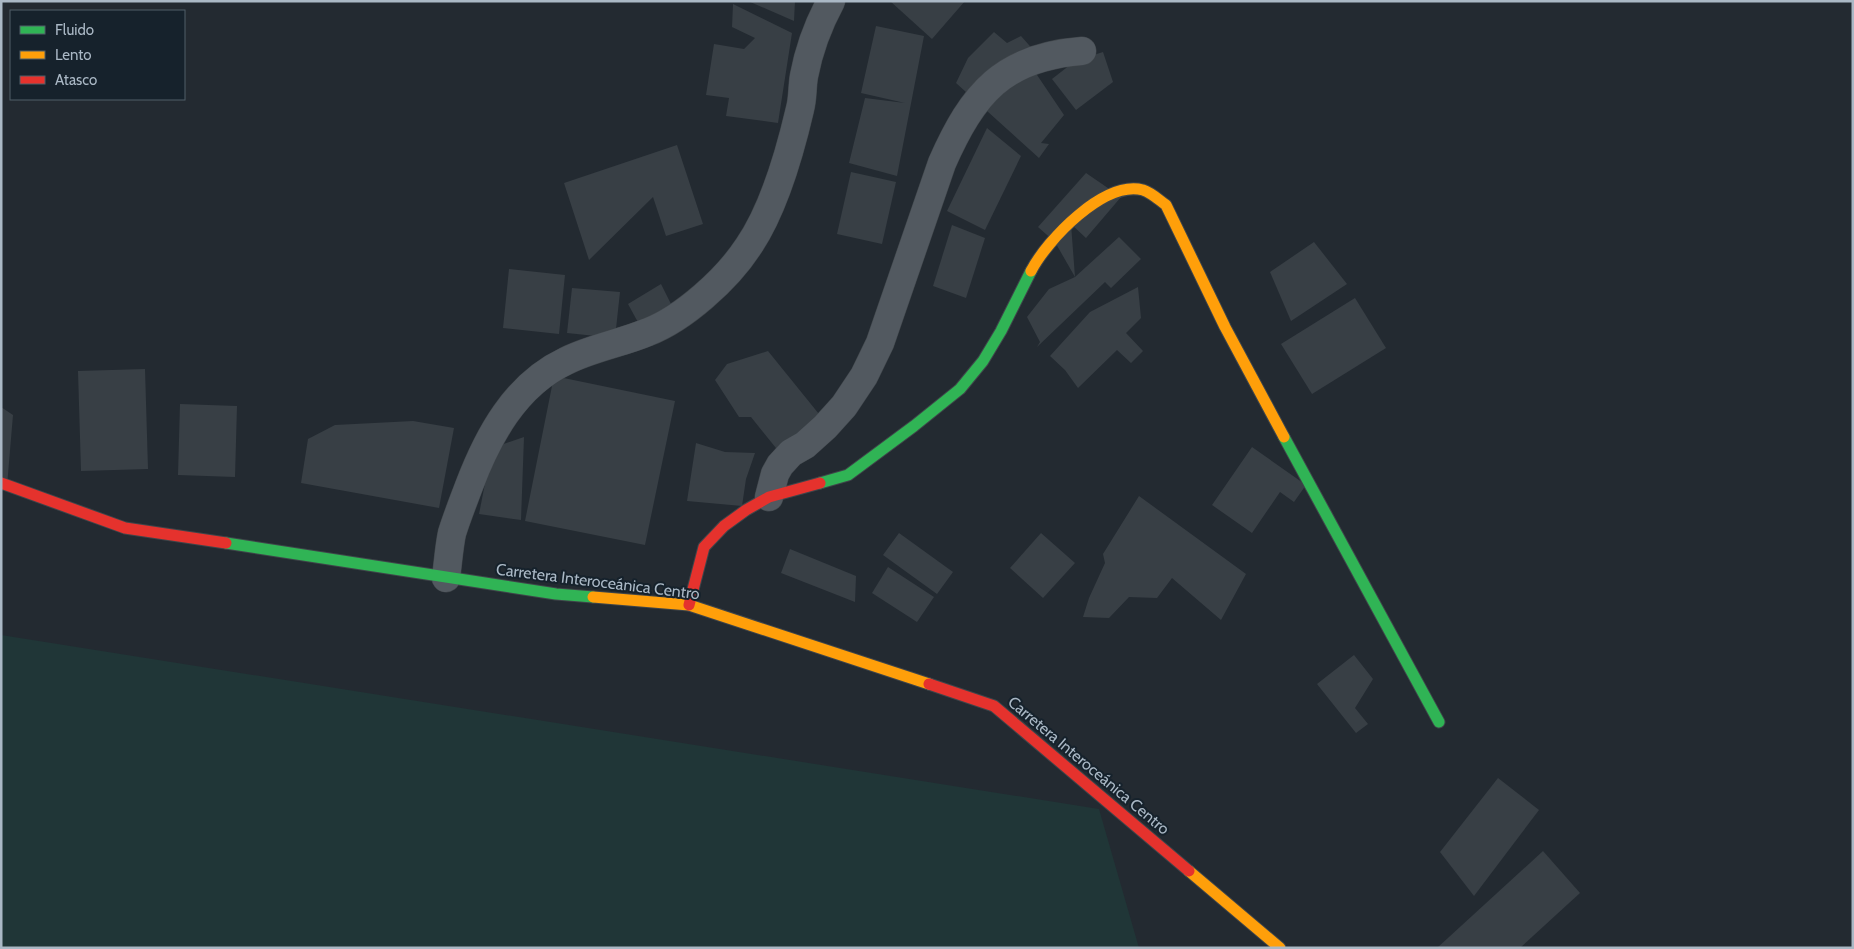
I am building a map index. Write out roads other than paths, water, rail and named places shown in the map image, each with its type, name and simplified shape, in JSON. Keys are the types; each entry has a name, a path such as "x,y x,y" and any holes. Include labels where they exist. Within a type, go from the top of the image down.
{"main road":[{"path":"689,605 704,547 724,526 738,515 769,497 848,474 914,426 960,389 983,361 1002,330 1037,260 1062,228 1090,205 1119,192 1142,190 1153,195 1166,205 1248,371 1439,722"},
{"name":"Carretera Interoceánica Centro","path":"1,484 125,528 556,594 689,605 994,706 1280,948"}],"street":[{"path":"446,578 452,534 461,506 482,454 494,430 510,407 535,382 566,360 650,332 685,311 715,285 749,246 776,190 790,149 801,107 810,49 820,22 831,1"},
{"path":"769,497 775,474 780,465 791,453 805,445 825,427 844,406 864,376 880,342 942,163 954,135 969,111 988,88 1010,70 1029,61 1049,55 1082,51"}]}
